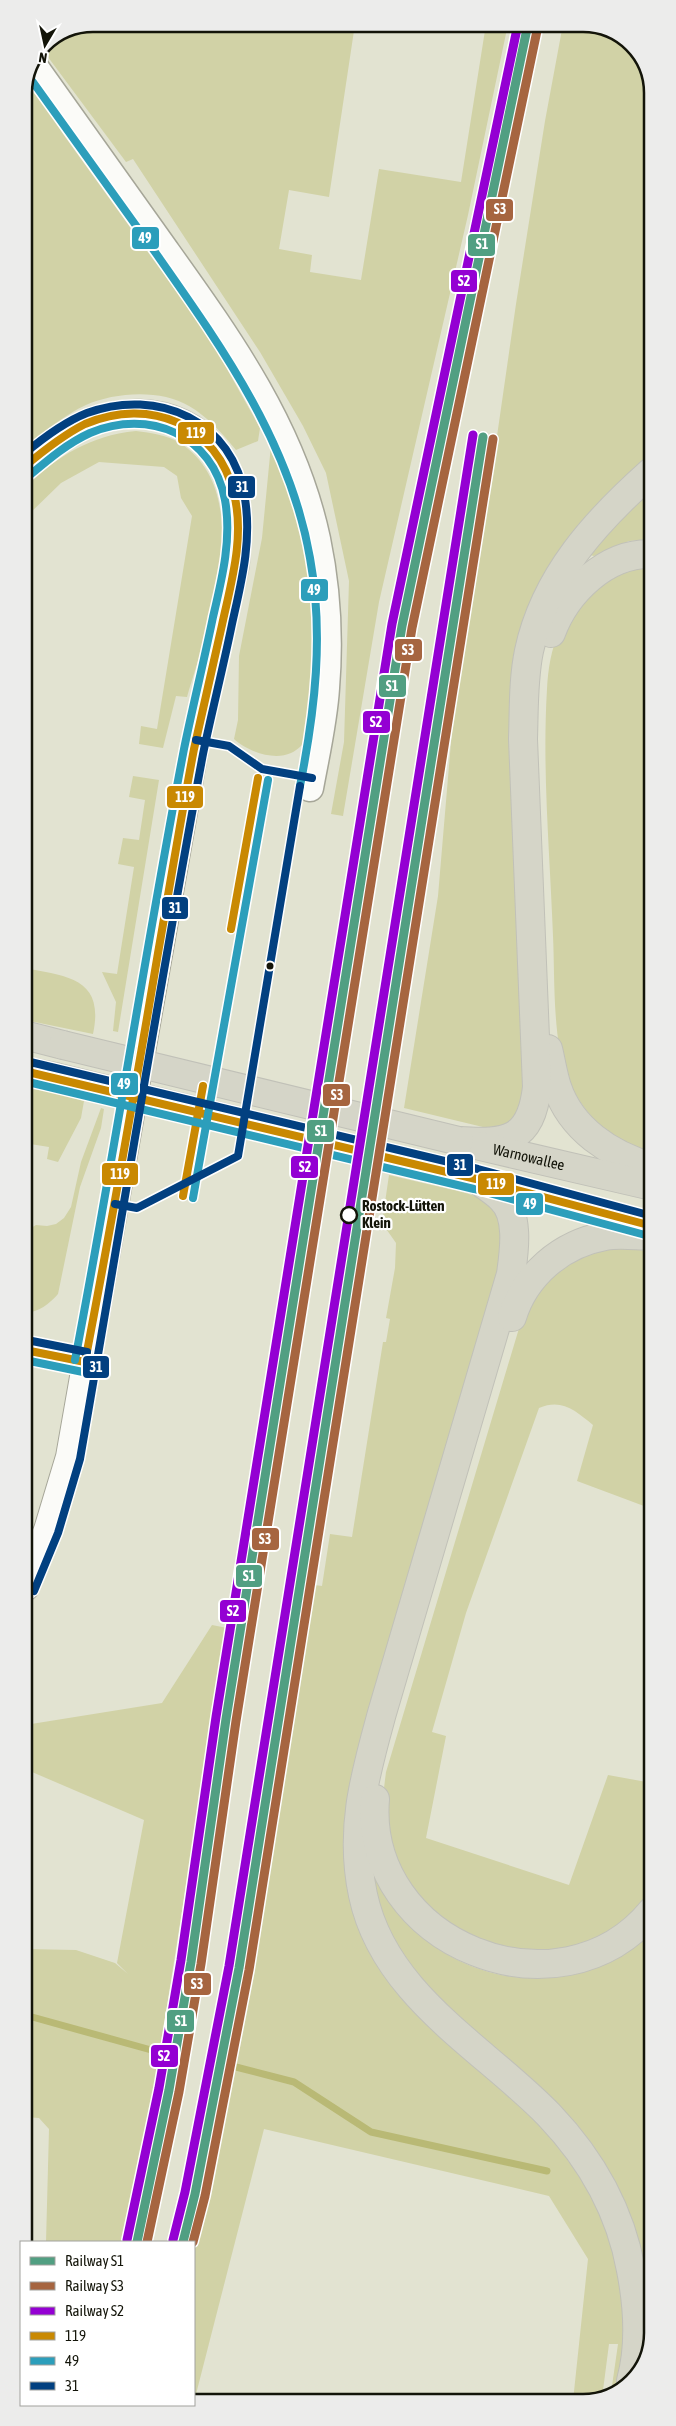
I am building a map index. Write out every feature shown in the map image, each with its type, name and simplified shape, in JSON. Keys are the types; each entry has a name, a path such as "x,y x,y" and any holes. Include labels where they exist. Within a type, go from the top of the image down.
{"highway":[{"path":"32,461 72,432 93,422 133,412 151,413 167,417 193,430 210,444 224,466 234,492 237,514 238,535 235,565 194,750"},
{"path":"459,1141 492,1143 504,1140 520,1131 535,1110 537,1087 523,739 524,690 529,651 540,617 557,578 572,555 605,515 644,479"},
{"path":"644,555 626,558 613,564 588,578 571,596 556,620 545,651 538,690 536,726 548,1048 557,1087 570,1114 586,1133 608,1149 633,1162 644,1165"},
{"name":"Warnowallee","path":"32,1037 644,1184"},
{"path":"32,1073 463,1176 644,1224"},
{"path":"463,1176 503,1199 511,1214 514,1249 511,1274 382,1712 364,1783 358,1816 356,1847 359,1872 363,1897 373,1926 403,1979 457,2033 548,2114 588,2162 607,2194 627,2248 634,2289 638,2332 633,2366"},
{"path":"644,1236 607,1235 580,1243 558,1254 540,1269 522,1291 503,1346 401,1692 376,1784 374,1807 378,1847 384,1865 398,1890 420,1917 442,1935 469,1950 502,1961 532,1964 578,1957 597,1951 614,1942 644,1920"},
{"path":"32,1352 85,1362"}],"street":[{"path":"37,70 220,326 258,389 288,446 307,501 317,540 326,618 326,689 310,788"},
{"path":"32,1570 48,1530 70,1457 85,1362 113,1214 194,750"}],"green space":[{"path":"94,33 354,33 329,197 289,190 279,249 312,255 310,272 361,280 379,169 461,182 485,33 506,33 468,215 379,602 343,816 331,814 344,742 349,581 326,473 303,426 260,352 133,159 126,162 46,55 50,50 70,37"},
{"path":"561,33 586,33 606,37 628,53 640,74 644,94 644,464 621,484 527,618 525,1106 509,1122 487,1128 404,1108 438,896 455,695 545,121"},
{"path":"33,87 63,134 209,337 260,428 258,441 236,450 209,420 189,406 165,397 138,394 110,397 86,405 71,413 32,442"},
{"path":"136,431 170,438 180,443 204,466 217,494 222,527 221,563 206,635 187,697 176,696 163,748 139,744 141,726 157,729 192,516 181,498 177,476 164,467 99,462 61,483 32,511 32,479 63,456 76,449 103,437"},
{"path":"272,435 279,449 306,544 313,593 315,641 309,738 294,752 276,756 253,751 234,739 238,720 239,656 262,538"},
{"path":"644,493 644,540 629,541 594,556 590,555 589,549"},
{"path":"644,566 644,1151 613,1135 593,1118 576,1095 564,1067 555,1010 545,751 549,667 554,645 560,631 582,600 611,576 625,570"},
{"path":"133,776 159,780 118,1032 113,1031 116,1002 102,972 117,974 134,867 118,864 123,838 139,840 145,800 129,797"},
{"path":"32,970 68,978 79,983 88,991 93,1001 95,1015 93,1034 32,1021"},
{"path":"32,1089 53,1092 84,1101 81,1118 58,1162 47,1159 49,1147 32,1144"},
{"path":"101,1108 104,1109 101,1128 80,1187 58,1294 43,1307 32,1312 32,1227 36,1225 47,1226 56,1224 64,1218 71,1207 81,1162"},
{"path":"389,1175 481,1198 494,1209 499,1218 505,1245 357,1780 365,1929 539,2121 597,2195 627,2291 622,2378 612,2385 618,2344 609,2344 603,2389 594,2392 574,2394 588,2259 549,2196 264,2129 195,2393 195,2241 206,2200 282,1762 307,1584 322,1586 330,1534 352,1537 383,1342 386,1342 390,1319 386,1318 395,1268 396,1243 382,1223"},
{"path":"625,1246 644,1251 644,1506 577,1481 593,1425 575,1411 562,1405 547,1405 539,1408 466,1613 432,1732 446,1736 426,1838 569,1885 608,1775 644,1782 644,1904 624,1923 588,1942 563,1950 539,1951 513,1948 464,1935 435,1916 411,1889 394,1858 384,1825 383,1798 386,1772 526,1305 540,1285 583,1253"},
{"path":"212,1625 227,1628 148,2125 122,2241 46,2241 49,2129 39,2118 32,2118 32,1949 76,1950 115,1963 128,1974 117,1963 144,1820 32,1772 32,1724 162,1703"},
{"path":"370,1862 393,1904 411,1926 428,1941 447,1955 469,1965 492,1973 515,1977 539,1978 562,1976 584,1969 644,1932 644,2329 634,2230 400,1954 381,1910"}],"waterway":[{"path":"32,2017 162,2053"},
{"path":"232,2066 294,2082 371,2132 547,2171"}],"rail line":[{"name":"S2","path":"127,2240 159,2088 181,1960 216,1717 392,624 516,33"},
{"name":"S1","path":"137,2241 169,2090 191,1962 226,1719 402,626 526,33"},
{"name":"S3","path":"147,2241 179,2092 201,1964 236,1721 412,628 537,33"},
{"name":"S2","path":"173,2240 185,2192 229,1966 473,435"},
{"name":"S1","path":"183,2241 195,2194 239,1968 483,437"},
{"name":"S3","path":"193,2241 205,2196 249,1970 493,439"}],"transit line":[{"name":"49","path":"34,83 140,230 228,360 270,435 287,474 300,515 310,558 316,615 316,672 310,729 300,786"},
{"name":"31","path":"32,448 54,431 87,413 114,406 140,404 165,408 188,417 209,431 226,449 238,472 247,515 246,547 242,578 203,754 80,1459 58,1533 34,1591"},
{"name":"119","path":"32,460 77,428 109,416 133,413 156,416 178,423 197,434 213,450 226,470 234,494 238,527 236,560 194,749 123,1158 85,1362"},
{"name":"49","path":"32,473 66,446 90,433 112,426 134,424 155,426 175,433 193,444 207,459 218,477 225,500 227,515 227,544 223,574 184,749 75,1360"},
{"name":"31","path":"196,740 229,746 262,769 312,778"},
{"name":"119","path":"231,929 258,778"},
{"name":"49","path":"193,1198 268,780"},
{"name":"31","path":"115,1204 137,1208 238,1156 300,786"},
{"name":"31","path":"32,1062 478,1169 644,1214"},
{"name":"119","path":"32,1073 476,1179 644,1224"},
{"name":"49","path":"32,1083 474,1189 644,1235"},
{"name":"119","path":"183,1196 203,1086"},
{"name":"31","path":"32,1341 87,1352"},
{"name":"119","path":"32,1351 85,1362"},
{"name":"49","path":"32,1361 83,1372"}],"place":[{"name":"Rostock-Lütten Klein","path":"349,1215"}]}
